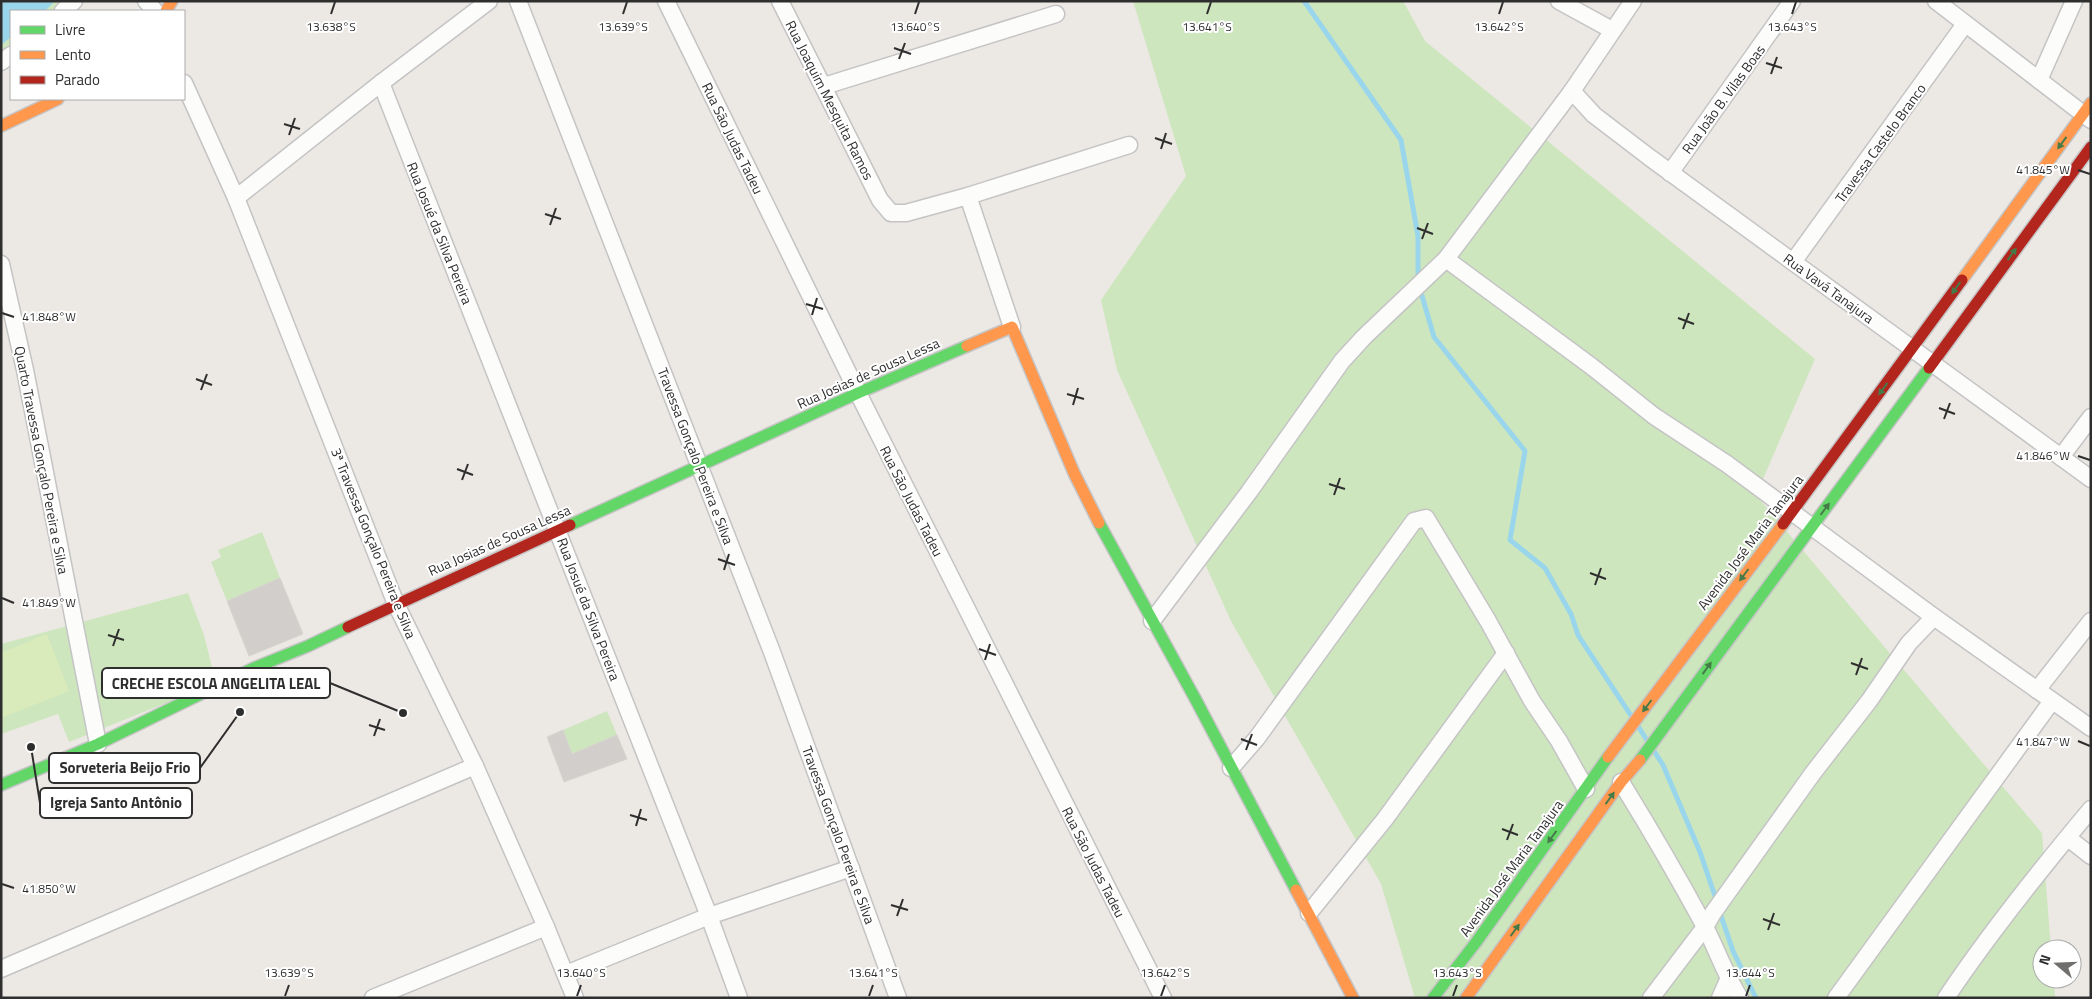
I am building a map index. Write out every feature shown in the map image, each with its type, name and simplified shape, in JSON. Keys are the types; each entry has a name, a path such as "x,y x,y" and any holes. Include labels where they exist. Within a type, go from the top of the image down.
{"street":[{"path":"64,10 74,1"},
{"path":"236,198 381,83 489,1"},
{"name":"Travessa Gonçalo Pereira e Silva","path":"518,1 772,652 898,998"},
{"name":"Rua São Judas Tadeu","path":"666,1 858,393 1163,998"},
{"name":"Rua Joaquim Mesquita Ramos","path":"780,1 880,200 891,213 906,213 968,196"},
{"path":"1559,1 1612,30"},
{"path":"1152,621 1250,492 1342,361 1364,337 1446,259 1572,91 1612,30 1634,1"},
{"name":"Rua João B. Vilas Boas","path":"1670,173 1792,1"},
{"path":"2039,80 2074,1"},
{"path":"1937,2 2039,80 2088,112"},
{"path":"824,86 1056,14"},
{"name":"Travessa Castelo Branco","path":"1793,262 1965,24"},
{"name":"Rua Josué da Silva Pereira","path":"381,83 558,530 709,916 739,998"},
{"name":"3ª Travessa Gonçalo Pereira e Silva","path":"185,85 236,198 396,604 475,766 575,998"},
{"name":"Rua Vavá Tanajura","path":"1572,91 1594,115 1670,173 2091,479"},
{"path":"1,126 56,100"},
{"name":"Avenida José Maria Tanajura","path":"1466,998 1487,948 1586,789 1775,554 1812,527 1932,365 1987,267 2088,112"},
{"path":"1130,145 968,196 1012,327 1074,473 1353,998"},
{"name":"Avenida José Maria Tanajura","path":"1433,998 1487,948 1621,782 1637,765 1775,554 1791,512 1912,350 2091,147"},
{"path":"1446,259 1592,366 1654,416 1727,464 1934,616 2091,728"},
{"name":"Quarto Travessa Gonçalo Pereira e Silva","path":"1,264 25,370 98,744"},
{"name":"Rua Josias de Sousa Lessa","path":"1,785 98,744 254,668 308,646 858,393 1012,327"},
{"path":"2061,457 2091,417"},
{"path":"1231,768 1256,738 1414,521 1426,518 1506,653 1532,701 1560,741 1586,789"},
{"path":"1651,998 1705,927 1813,773 1869,701 1909,643 1934,616"},
{"path":"2037,690 2091,621"},
{"path":"1309,913 1385,819 1506,653"},
{"path":"1836,998 1920,881 2025,741 2052,701"},
{"path":"1,969 475,766"},
{"path":"1621,782 1654,835 1705,927 1728,980 1740,998"},
{"path":"1946,998 1971,960 2015,901 2091,808"},
{"path":"2068,838 2091,856"},
{"path":"566,974 709,916 851,868"},
{"path":"373,998 546,927"},
{"path":"1720,998 1728,980"}],"green space":[{"path":"1,1 64,1 56,10 10,10 10,50 1,56"},
{"path":"1133,1 1403,1 1425,41 1815,359 1756,495 2042,833 2050,939 2032,939 2032,989 2055,989 2055,998 1415,998 1381,884 1231,621 1117,370 1101,300 1186,176"},
{"path":"262,532 280,578 227,601 211,562 221,557 218,550"},
{"path":"188,593 204,635 216,683 69,742 58,714 1,734 1,644"},
{"path":"47,634 69,691 1,718 1,653"},
{"path":"607,711 617,735 572,754 563,730"}],"water":[{"path":"1,1 55,1 46,10 10,10 10,38 1,45"}],"building":[{"path":"280,578 303,634 249,656 227,601"},
{"path":"563,730 572,754 617,735 627,759 564,782 547,737"}],"waterway":[{"path":"1304,1 1401,140 1418,236 1418,281"},
{"path":"1420,289 1434,337 1525,451 1510,540 1545,568 1571,614 1578,635 1632,717"},
{"path":"1638,726 1648,742"},
{"path":"1654,751 1663,765 1700,852 1717,902"},
{"path":"1719,910 1733,951 1756,998"}],"traffic: fast":[{"path":"570,525 858,393 967,346"},
{"path":"1640,760 1929,368"},
{"path":"1099,523 1197,702 1296,890"},
{"path":"1,785 98,744 254,668 348,627"},
{"path":"1433,998 1477,941 1608,757"}],"traffic: slow":[{"path":"167,10 172,1"},
{"path":"1,126 56,100"},
{"path":"1962,280 2091,103"},
{"path":"967,346 1012,327 1074,473 1099,523"},
{"path":"1608,757 1783,524"},
{"path":"1466,998 1621,782 1640,760"},
{"path":"1296,890 1353,998"}],"traffic: jam":[{"path":"1929,368 2091,147"},
{"path":"1783,524 1962,280"},
{"path":"348,627 570,525"}],"place":[{"name":"Sorveteria Beijo Frio","path":"240,712"},
{"name":"CRECHE ESCOLA ANGELITA LEAL","path":"403,713"},
{"name":"Igreja Santo Antônio","path":"31,747"}]}
